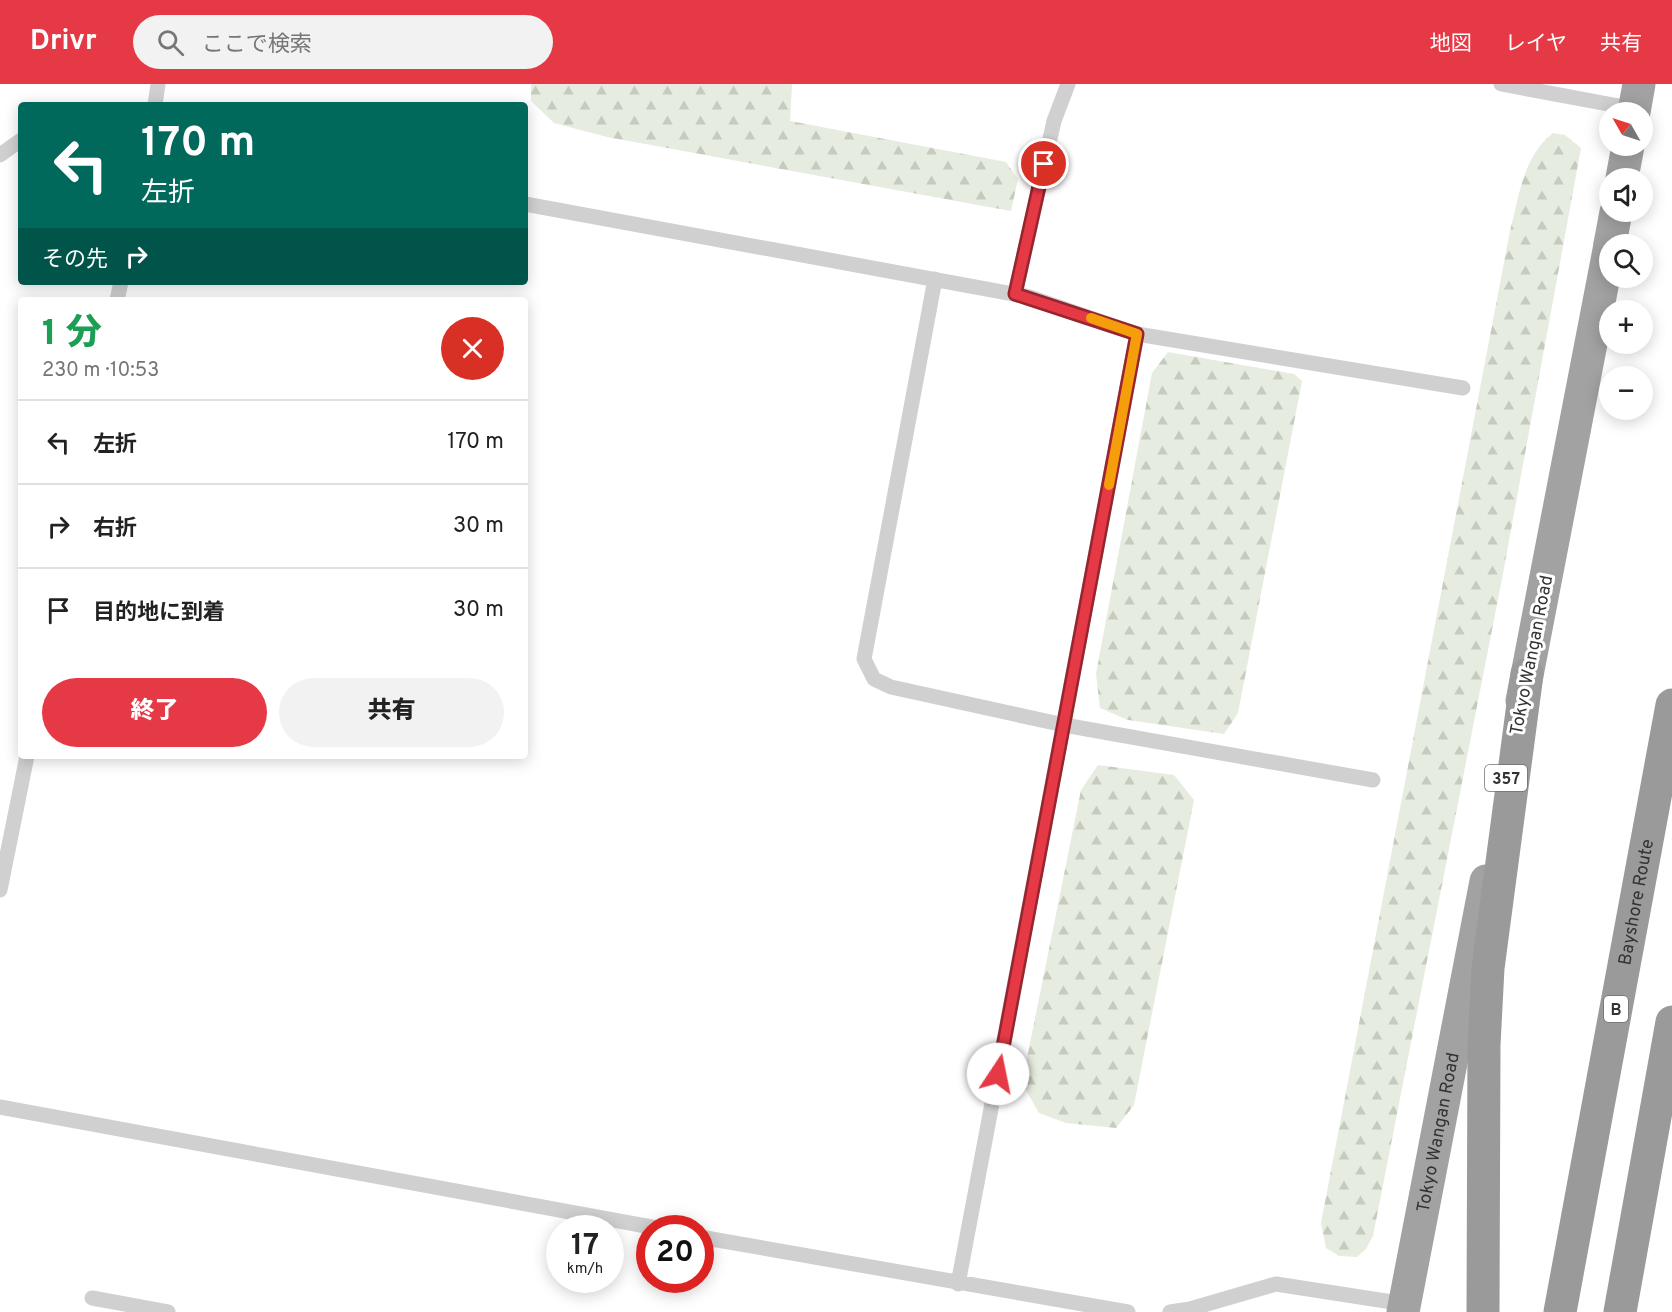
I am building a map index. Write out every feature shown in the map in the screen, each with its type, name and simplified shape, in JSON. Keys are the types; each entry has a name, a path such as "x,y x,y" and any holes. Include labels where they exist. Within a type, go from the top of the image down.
{"highway":[{"name":"Tokyo Wangan Road","path":"1404,1308 1602,288"},
{"path":"1483,1312 1484,1044 1488,968 1527,674"},
{"name":"Bayshore Route","path":"1560,1312 1672,705"},
{"path":"1620,1312 1672,1022"}],"lane":[{"path":"155,102 158,84"},
{"path":"1015,294 1054,121 1068,84"},
{"path":"1501,84 1636,102"},
{"path":"0,155 18,142"},
{"path":"528,205 1015,294 1137,334 1463,388"},
{"path":"935,279 864,659 874,679 891,687 1064,725 1373,780"},
{"path":"958,1284 1137,334"},
{"path":"0,890 26,759"},
{"path":"0,1107 636,1224"},
{"path":"714,1240 1128,1312"},
{"path":"1170,1312 1190,1309 1276,1284 1404,1308"},
{"path":"92,1298 168,1312"}],"green space":[{"path":"531,84 792,84 790,121 1006,162 1018,179 1011,211 607,137 554,123 531,101"},
{"path":"1553,133 1565,135 1581,148 1502,579 1373,1236 1366,1249 1357,1257 1339,1256 1326,1248 1321,1223 1510,231 1529,165 1543,142"},
{"path":"1168,352 1294,374 1302,381 1238,713 1224,734 1128,720 1100,708 1096,674 1152,373"},
{"path":"1098,765 1174,775 1194,800 1134,1105 1116,1128 1066,1123 1039,1113 1022,1083 1081,790"}],"slow traffic":[{"path":"1091,318 1137,334 1109,485"}],"route":[{"path":"998,1074 1137,334 1030,297 1015,294 1044,164"}]}
